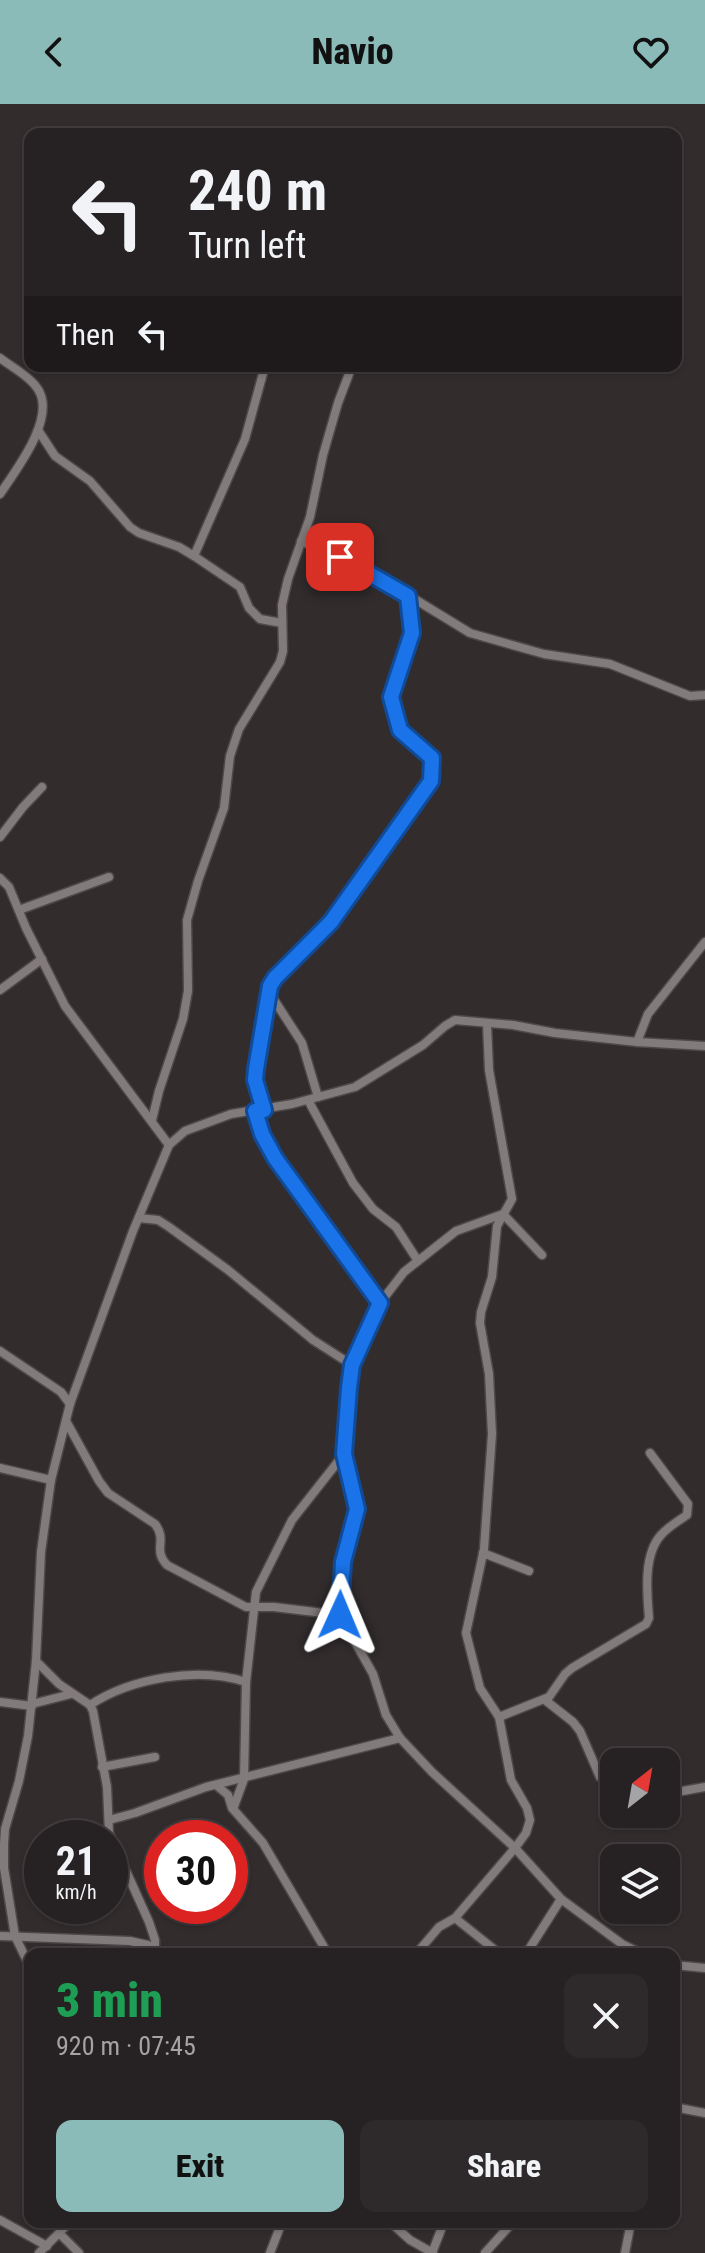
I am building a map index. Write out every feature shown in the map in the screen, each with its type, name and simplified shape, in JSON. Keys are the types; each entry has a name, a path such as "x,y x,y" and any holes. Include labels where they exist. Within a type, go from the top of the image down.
{"street":[{"path":"0,358 21,373 39,392 44,413 38,430 0,494"},
{"path":"194,556 245,439 263,372"},
{"path":"152,1120 183,1019 188,991 187,920 224,808 230,756 239,729 280,662 283,651 282,605 310,517 338,403 350,372"},
{"path":"38,430 55,456 90,481 130,527 194,556 240,587 249,608 260,619 282,623"},
{"path":"301,541 372,573 470,633 544,654 610,664 690,696 705,695"},
{"path":"380,1303 275,1158 262,1134 255,1080 259,1039 275,978 331,922 431,781 432,758 400,730 391,697 412,633 408,596"},
{"path":"0,837 42,787"},
{"path":"19,910 109,877"},
{"path":"0,879 9,887 65,1006 169,1145"},
{"path":"637,1042 648,1014 705,942"},
{"path":"0,990 42,959"},
{"path":"269,992 302,1043 318,1097"},
{"path":"24,1955 15,1936 4,1868 2,1827 19,1781 32,1705 41,1552 51,1480 70,1404 169,1145 185,1131 240,1112 259,1111 355,1087 423,1045 455,1020 637,1042 705,1046"},
{"path":"421,1948 439,1927 455,1918 515,1848 526,1833 530,1820 527,1808 511,1780 499,1717 480,1688 466,1633 483,1553 492,1434 489,1374 480,1323 494,1264 494,1237 512,1199 489,1070 487,1024"},
{"path":"308,1100 353,1183 373,1209 396,1227 418,1261"},
{"path":"503,1214 542,1255"},
{"path":"503,1214 456,1231 391,1285 352,1365 344,1454 357,1509 343,1562 340,1615 373,1674 386,1715 400,1738 442,1782 515,1848 561,1899 631,1948"},
{"path":"139,1218 158,1220 169,1227 228,1270 313,1340 352,1365"},
{"path":"0,1351 61,1392 70,1404"},
{"path":"65,1421 108,1493 160,1530 159,1549 161,1559 167,1565 233,1601 254,1608 274,1607 340,1615"},
{"path":"499,1717 545,1700 572,1668 641,1628 649,1618 648,1572 652,1552 659,1538 689,1510 688,1504 650,1453"},
{"path":"233,1809 244,1779 246,1682 256,1592 292,1520 344,1454"},
{"path":"0,1468 51,1480"},
{"path":"483,1553 529,1571"},
{"path":"36,1661 71,1694 90,1705 99,1733 109,1820 216,1785 400,1738"},
{"path":"90,1705 122,1689 187,1674 226,1675 246,1682"},
{"path":"0,1702 32,1705 71,1694"},
{"path":"545,1700 580,1731 600,1777"},
{"path":"102,1767 155,1757"},
{"path":"216,1785 228,1795 233,1809 263,1843 324,1948"},
{"path":"680,1791 705,1787"},
{"path":"128,1878 149,1922 157,1948"},
{"path":"530,1948 561,1899"},
{"path":"455,1918 492,1948"},
{"path":"0,1936 130,1941 150,1948"},
{"path":"680,1966 705,1968"},
{"path":"680,2108 705,2113"},
{"path":"0,2220 47,2246"},
{"path":"39,2253 64,2228"},
{"path":"270,2253 280,2228"},
{"path":"397,2228 433,2253 442,2228"},
{"path":"485,2253 508,2228"},
{"path":"625,2253 630,2228"},
{"path":"59,2233 79,2253"}],"route":[{"path":"340,557 408,596 412,633 391,689 391,697 400,730 427,751 432,758 433,772 431,781 331,922 275,978 270,986 259,1039 255,1080 264,1110 255,1111 270,1150 380,1303 352,1365 346,1410 344,1454 357,1509 343,1562 340,1615"}]}
